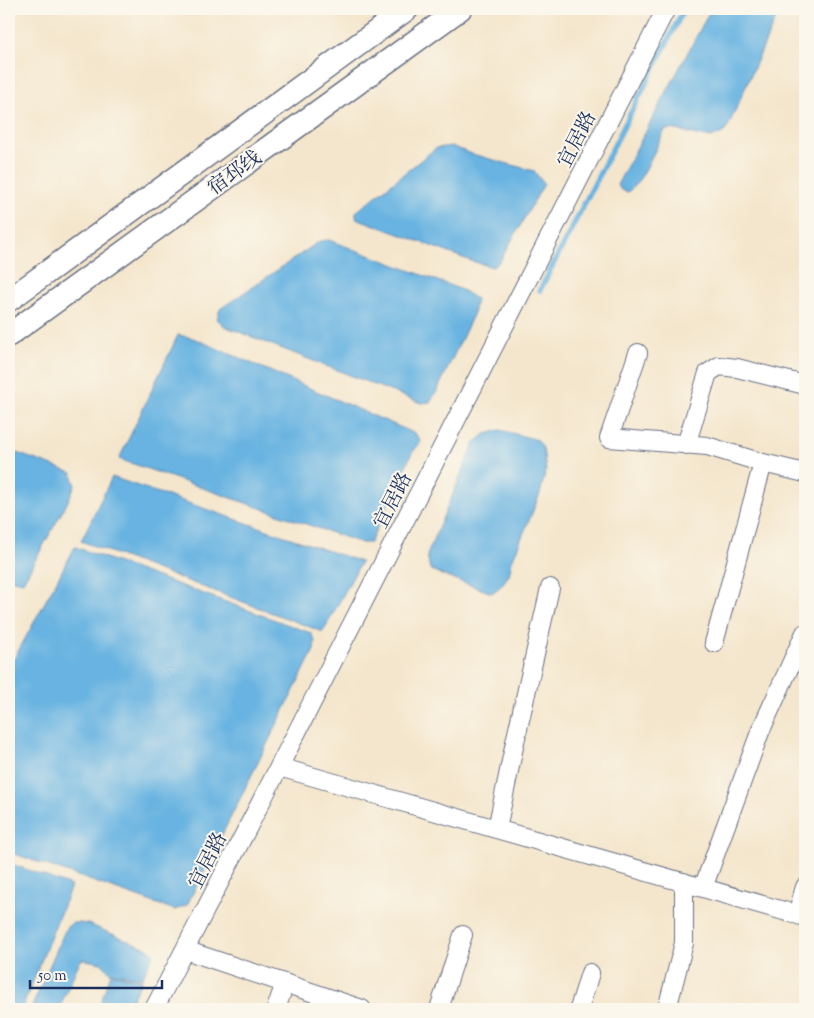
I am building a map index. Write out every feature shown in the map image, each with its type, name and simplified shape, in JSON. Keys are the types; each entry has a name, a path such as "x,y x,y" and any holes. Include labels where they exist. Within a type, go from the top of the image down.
{"main road":[{"name":"宿邳线","path":"9,300 407,9"},
{"name":"宿邳线","path":"9,335 460,9"}],"street":[{"name":"宜居路","path":"154,1009 666,9"},
{"path":"638,353 609,438 707,446 763,463 805,472"},
{"path":"686,445 708,373 719,366 737,368 805,385"},
{"path":"714,643 763,463"},
{"path":"497,829 550,588"},
{"path":"703,888 760,732 805,633"},
{"path":"279,767 801,915 805,887"},
{"path":"667,1009 684,943 684,882"},
{"path":"439,1009 463,934"},
{"path":"185,950 362,1009"},
{"path":"579,1009 590,973"},
{"path":"276,1009 286,983"}],"water":[{"path":"711,9 780,9 727,129 713,137 665,130 640,179 628,192 621,190 617,185"},
{"path":"451,146 472,154 534,171 544,184 500,261 493,267 471,261 356,218 356,212 436,148"},
{"path":"329,240 462,290 476,299 473,315 430,402 421,403 224,326 217,319 220,309 320,241"},
{"path":"178,335 193,338 416,434 421,442 412,453 370,543 361,543 119,459"},
{"path":"500,430 538,440 543,448 546,470 540,494 512,561 509,575 501,586 492,593 430,569 427,555 474,444 485,434"},
{"path":"9,450 72,473 75,485 23,582 9,579"},
{"path":"112,477 361,562 323,632 81,541"},
{"path":"75,547 311,633 315,641 314,650 187,905 175,910 9,852 9,668"},
{"path":"9,863 71,886 22,1009 9,1009"},
{"path":"72,923 88,924 149,949 153,956 142,978 110,972 101,963 82,959 59,1009 31,1009 66,928"},
{"path":"111,974 142,980 127,1009 98,1009"}],"waterway":[{"path":"540,290 684,9"}]}
